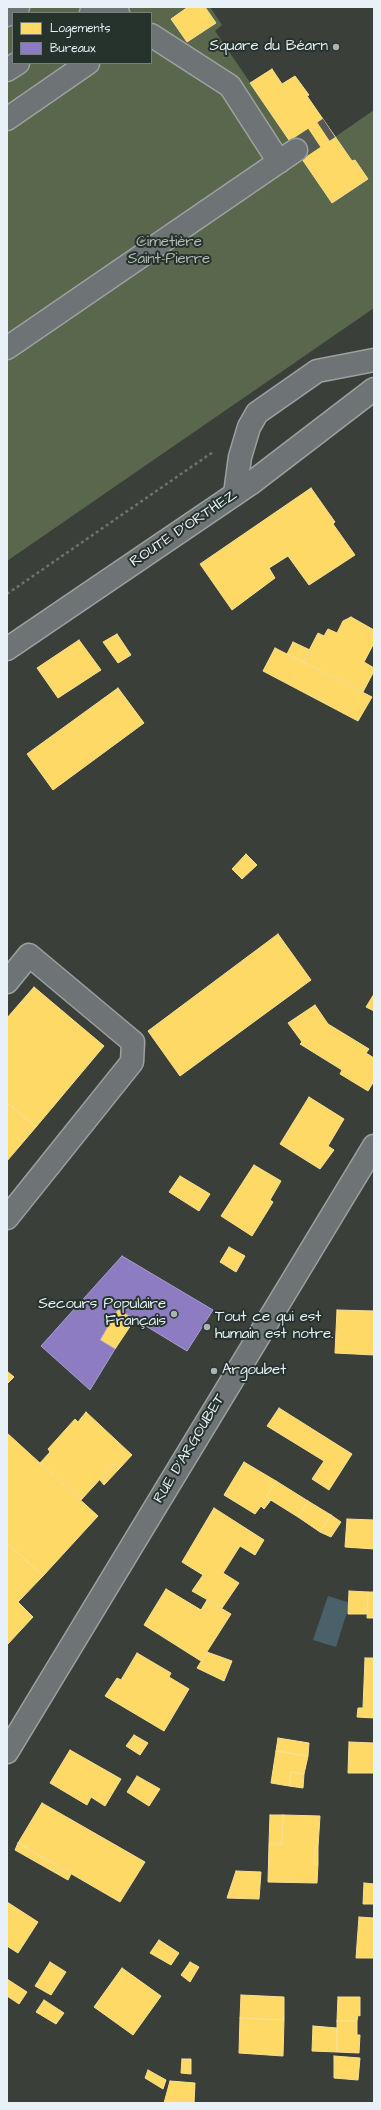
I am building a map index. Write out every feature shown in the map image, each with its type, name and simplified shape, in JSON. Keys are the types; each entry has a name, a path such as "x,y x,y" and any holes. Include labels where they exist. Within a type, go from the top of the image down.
{"street":[{"path":"7,14 18,7"},
{"path":"7,348 288,156 230,86 152,36"},
{"path":"7,70 16,64"},
{"path":"7,118 87,64"},
{"path":"235,494 240,457 249,427 257,413 317,371 374,360"},
{"name":"ROUTE D'ORTHEZ","path":"357,401 374,378"},
{"name":"ROUTE D'ORTHEZ","path":"7,649 235,494 374,389"},
{"path":"7,982 29,955 133,1042 132,1062 7,1218"},
{"name":"RUE D'ARGOUBET","path":"7,1752 374,1146"}],"path":[{"path":"7,594 249,427"}],"green space":[{"name":"Cimetière Saint-Pierre","path":"7,7 210,7 222,25 215,31 332,203 368,179 355,160 352,161 335,137 374,110 374,308 7,561"}],"water":[{"path":"328,1596 350,1603 336,1647 313,1640"}],"building: Logements":[{"path":"188,7 205,7 216,23 187,42 171,19"},
{"path":"272,69 282,84 295,76 352,161 355,160 368,179 332,203 250,83"},
{"path":"311,488 335,522 333,524 355,555 309,585 288,556 269,568 275,578 232,610 200,564"},
{"path":"351,617 374,630 374,643 364,662 374,668 374,671 363,692 303,662 318,633 324,636 328,629 337,633 343,621"},
{"path":"117,634 131,655 118,663 103,642"},
{"path":"79,640 101,670 58,698 37,668"},
{"path":"293,642 310,650 303,662 287,654"},
{"path":"275,648 372,697 358,721 263,671"},
{"path":"118,688 144,723 53,790 27,754"},
{"path":"246,854 257,865 242,879 232,869"},
{"path":"278,934 311,980 180,1076 148,1031"},
{"path":"34,987 104,1046 36,1127 7,1103 7,1018"},
{"path":"374,994 374,1011 366,1007"},
{"path":"315,1005 328,1024 369,1049 366,1053 374,1058 374,1081 368,1091 340,1074 342,1070 300,1044 302,1042 288,1023"},
{"path":"309,1097 344,1119 328,1146 334,1150 320,1169 280,1144"},
{"path":"7,1103 36,1127 7,1161"},
{"path":"254,1165 281,1181 270,1200 273,1202 252,1236 221,1216"},
{"path":"180,1176 210,1194 199,1211 169,1192"},
{"path":"229,1247 245,1256 236,1272 220,1262"},
{"path":"118,1309 135,1319 115,1349 100,1340"},
{"path":"337,1310 374,1311 374,1355 335,1353"},
{"path":"7,1371 14,1377 7,1384"},
{"path":"279,1408 352,1454 329,1490 312,1479 324,1461 267,1426"},
{"path":"86,1412 132,1455 119,1469 114,1464 81,1500 40,1463 50,1452 48,1449 75,1419 78,1422"},
{"path":"7,1433 98,1516 43,1576 7,1543"},
{"path":"244,1462 276,1481 266,1497 271,1500 264,1509 261,1506 255,1514 224,1495"},
{"path":"114,1464 119,1469 104,1485 100,1480"},
{"path":"276,1481 308,1501 298,1517 266,1497"},
{"path":"308,1501 331,1515 320,1532 298,1517"},
{"path":"214,1508 264,1540 255,1555 240,1546 223,1573 239,1583 222,1608 192,1591 203,1575 182,1562"},
{"path":"331,1515 341,1522 331,1537 320,1532"},
{"path":"347,1519 374,1520 374,1549 345,1547"},
{"path":"7,1543 43,1576 18,1602 33,1617 7,1645"},
{"path":"166,1589 201,1610 207,1600 231,1614 201,1661 144,1625"},
{"path":"349,1591 368,1592 367,1614 348,1614"},
{"path":"368,1592 374,1592 374,1618 367,1618"},
{"path":"207,1652 232,1661 224,1681 197,1668"},
{"path":"137,1653 171,1673 169,1677 189,1689 164,1731 105,1696 117,1678 121,1680"},
{"path":"365,1658 374,1658 374,1718 357,1717 358,1708 363,1708"},
{"path":"134,1735 148,1743 140,1755 126,1746"},
{"path":"278,1738 309,1743 308,1756 276,1751"},
{"path":"349,1742 374,1743 374,1773 348,1773"},
{"path":"70,1750 121,1779 105,1806 91,1797 87,1805 50,1783"},
{"path":"276,1751 308,1756 304,1774 291,1772 289,1786 271,1783"},
{"path":"291,1772 304,1774 303,1788 289,1786"},
{"path":"137,1776 160,1789 149,1806 127,1792"},
{"path":"42,1803 145,1862 120,1902 18,1843"},
{"path":"270,1815 283,1815 282,1844 269,1844"},
{"path":"283,1815 320,1816 318,1847 315,1847 314,1864 318,1864 317,1883 268,1882 269,1844 282,1844"},
{"path":"18,1843 71,1874 68,1880 15,1850"},
{"path":"315,1847 318,1847 318,1864 314,1864"},
{"path":"236,1871 261,1872 259,1899 227,1898"},
{"path":"364,1883 374,1884 374,1904 363,1904"},
{"path":"7,1902 38,1922 18,1953 7,1946"},
{"path":"359,1917 374,1918 374,1958 356,1958"},
{"path":"159,1940 179,1953 171,1965 150,1953"},
{"path":"50,1962 66,1972 51,1995 35,1986"},
{"path":"190,1962 199,1967 190,1982 181,1975"},
{"path":"122,1968 161,1996 133,2035 94,2007"},
{"path":"7,1979 27,1992 19,2004 7,1996"},
{"path":"241,1995 284,1997 284,2020 240,2018"},
{"path":"338,1997 360,1997 360,2016 358,2015 357,2021 337,2021"},
{"path":"44,2000 64,2013 56,2024 36,2012"},
{"path":"240,2018 284,2020 283,2056 239,2053"},
{"path":"337,2021 357,2021 357,2035 360,2035 359,2053 337,2052"},
{"path":"313,2026 337,2028 337,2052 312,2051"},
{"path":"334,2056 360,2058 358,2080 334,2078"},
{"path":"182,2059 191,2059 191,2074 181,2073"},
{"path":"148,2070 166,2080 163,2089 145,2078"},
{"path":"170,2081 195,2083 194,2103 164,2103"}],"building: Bureaux":[{"path":"122,1256 213,1310 187,1351 118,1309 100,1340 115,1349 90,1390 41,1346"}],"tunnel":[{"path":"296,150 329,128"}],"place":[{"name":"Square du Béarn","path":"336,47"},
{"name":"Secours Populaire Français","path":"174,1314"},
{"name":"Tout ce qui est humain est notre.","path":"207,1327"},
{"name":"Argoubet","path":"214,1371"}]}
